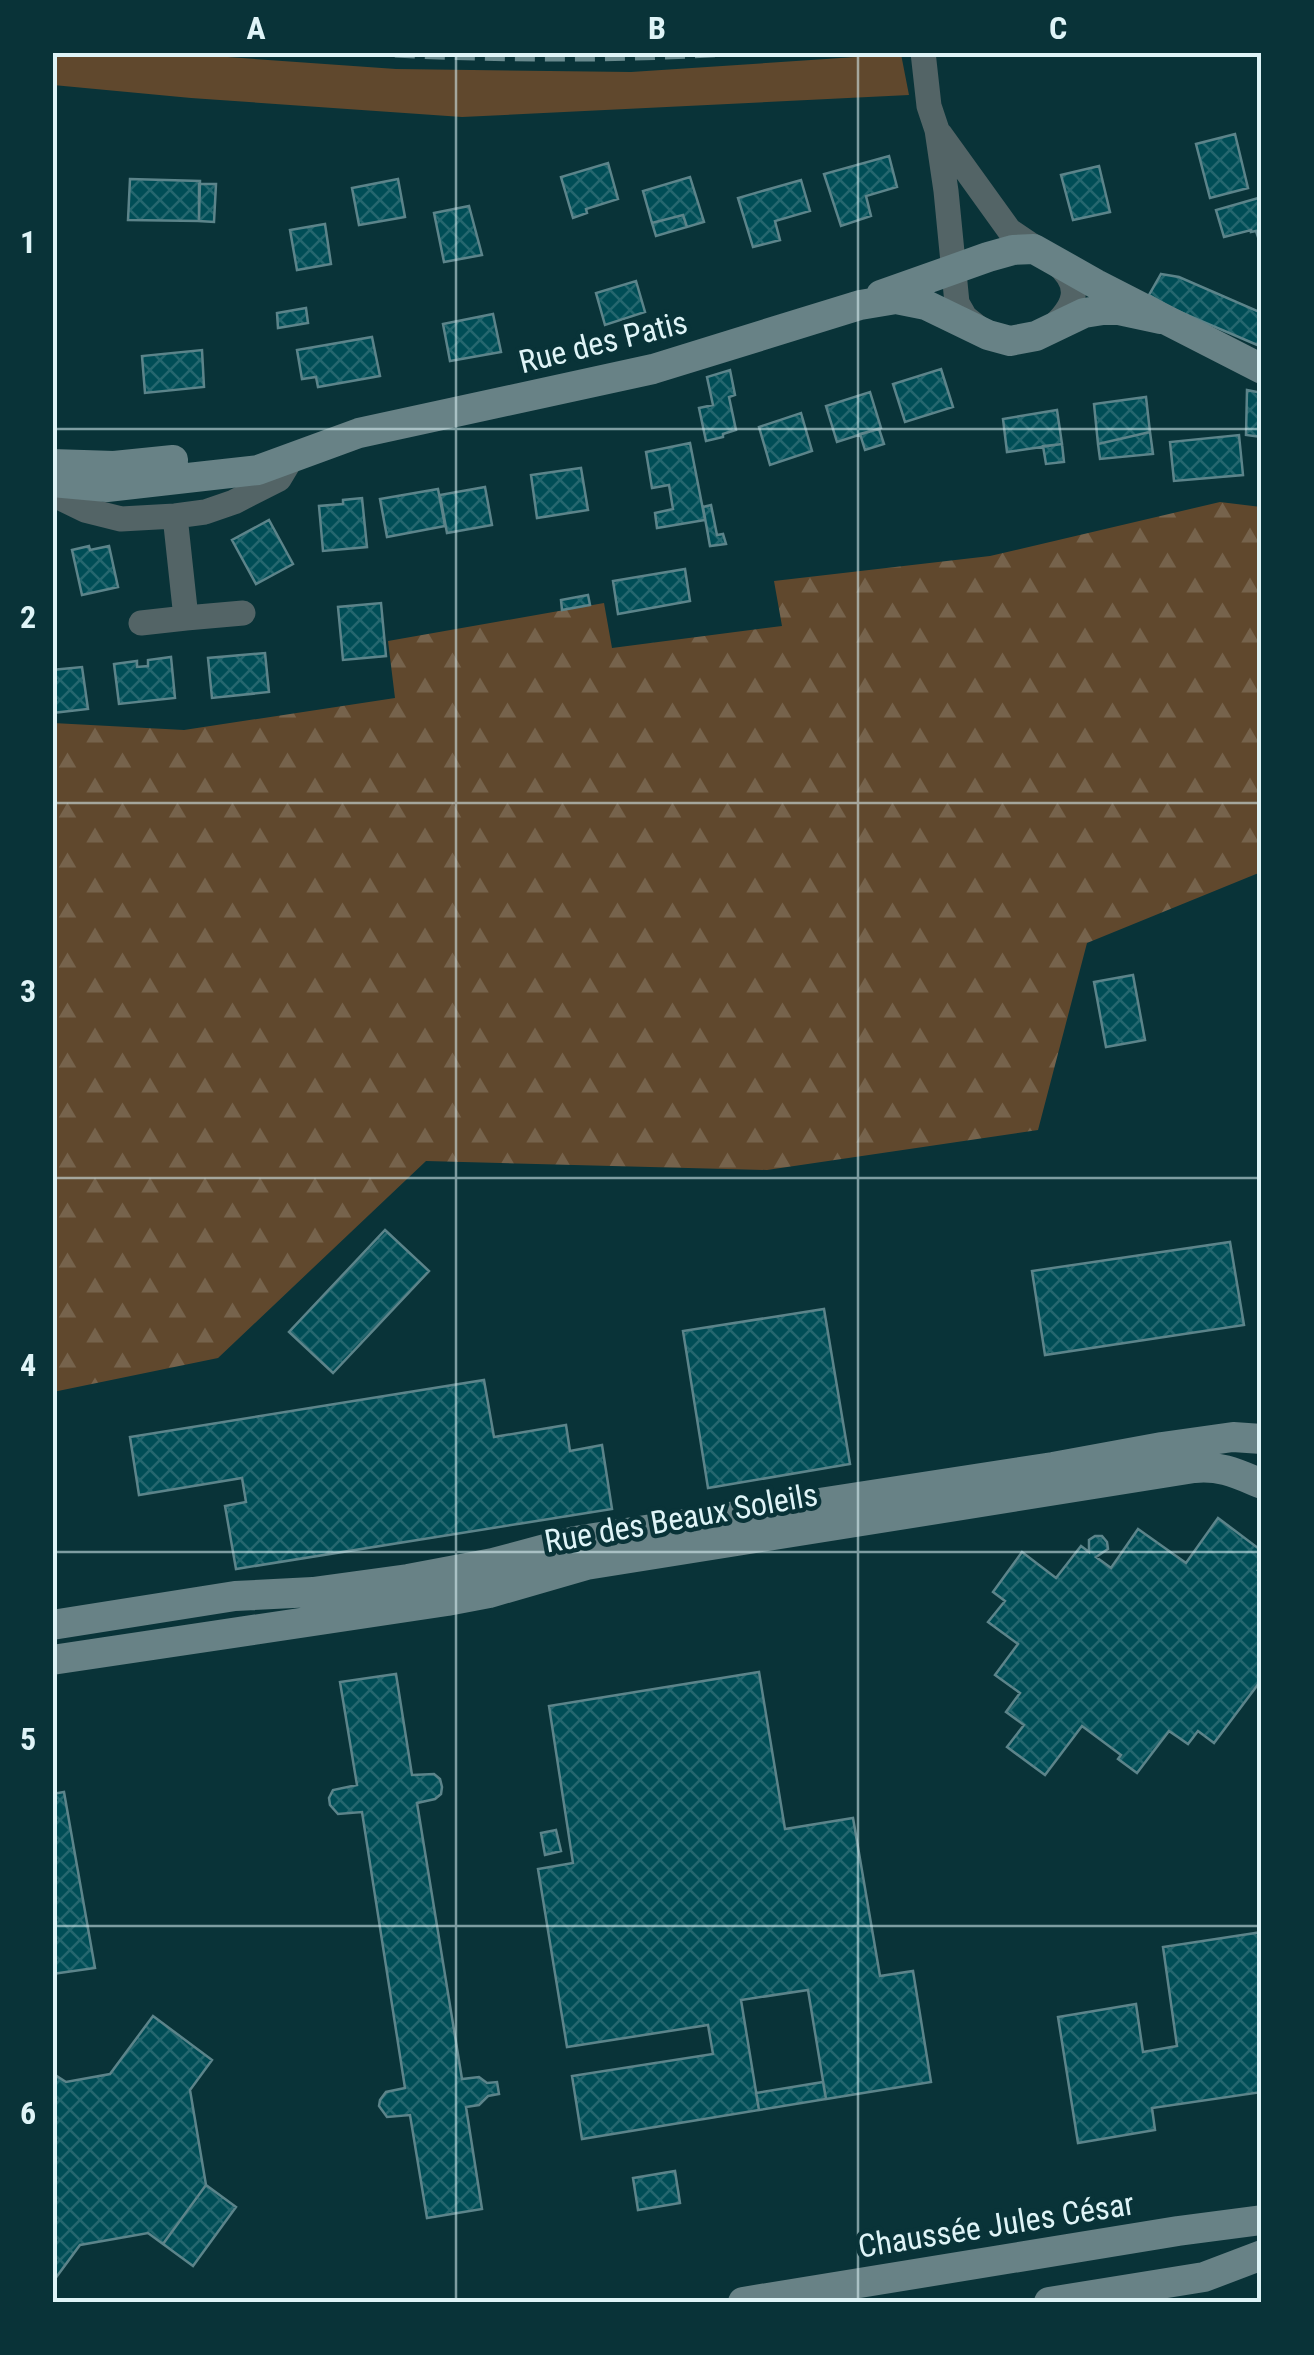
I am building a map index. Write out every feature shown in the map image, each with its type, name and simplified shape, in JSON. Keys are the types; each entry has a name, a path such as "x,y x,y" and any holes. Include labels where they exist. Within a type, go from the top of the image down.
{"main road":[{"name":"Rue des Patis","path":"860,305 952,268 1025,248 1047,255 1262,368"},
{"name":"Rue des Patis","path":"52,464 140,464 244,452 314,434 358,432 653,369 860,305 896,299 942,312 1010,342 1036,336 1084,313 1103,310 1162,318"},
{"name":"Rue des Patis","path":"52,482 107,488 237,474 291,459 358,432"},
{"name":"Rue des Beaux Soleils","path":"52,1625 235,1596 313,1592 408,1579 493,1563 575,1541 1053,1467 1162,1446 1234,1436 1262,1438"},
{"name":"Rue des Beaux Soleils","path":"52,1660 447,1601 586,1565 1194,1468 1226,1469 1262,1484"},
{"name":"Chaussée Jules César","path":"742,2302 1178,2230 1262,2220"},
{"path":"1049,2302 1204,2277 1262,2256"}],"street":[{"path":"923,52 946,191 952,268 960,310 988,335"},
{"path":"937,130 1009,230 1047,255 1069,276 1073,291 1070,308 1051,328"},
{"path":"52,494 85,510 122,520 205,512 279,479 291,459"},
{"path":"175,516 186,618"},
{"path":"141,623 243,614"}],"green space":[{"path":"52,53 170,53 396,69 631,72 901,54 909,95 462,117 53,85"},
{"path":"1220,502 1261,507 1261,872 1087,943 1038,1130 767,1170 426,1161 218,1358 53,1392 53,723 184,730 395,698 388,641 604,603 612,648 782,626 774,581 990,556"}],"building":[{"path":"1235,134 1248,188 1210,198 1196,144"},
{"path":"889,156 897,187 866,196 871,216 841,226 824,174"},
{"path":"608,163 618,199 586,209 587,213 573,218 561,177"},
{"path":"1099,166 1110,212 1073,220 1061,175"},
{"path":"690,177 704,222 687,227 683,215 652,223 643,191"},
{"path":"130,179 200,181 199,221 128,220"},
{"path":"398,179 405,217 359,225 352,188"},
{"path":"801,180 810,211 775,221 780,240 753,247 738,198"},
{"path":"199,184 216,184 214,222 199,221"},
{"path":"1262,197 1262,249 1256,231 1224,237 1216,210"},
{"path":"469,206 482,255 444,262 434,213"},
{"path":"683,215 687,227 656,236 652,223"},
{"path":"325,224 331,264 297,270 290,230"},
{"path":"1161,274 1179,277 1262,313 1262,347 1149,295"},
{"path":"636,281 645,312 605,325 596,293"},
{"path":"306,308 308,323 278,328 277,313"},
{"path":"493,314 501,352 450,361 443,324"},
{"path":"372,337 380,376 318,387 316,377 302,379 297,350"},
{"path":"202,350 204,387 145,393 142,356"},
{"path":"941,369 953,407 905,422 893,384"},
{"path":"730,370 735,395 729,397 736,430 706,441 699,408 713,405 707,377"},
{"path":"1247,390 1262,393 1262,437 1246,435"},
{"path":"870,392 881,428 837,442 826,406"},
{"path":"1146,397 1150,432 1098,444 1094,404"},
{"path":"1057,410 1062,444 1007,452 1003,419"},
{"path":"801,413 812,451 770,465 759,427"},
{"path":"879,429 884,444 865,450 860,434"},
{"path":"1150,432 1153,454 1100,459 1098,444"},
{"path":"1239,435 1243,475 1174,481 1170,442"},
{"path":"690,443 705,520 657,528 655,513 673,509 669,485 652,488 646,452"},
{"path":"1062,444 1064,462 1046,464 1043,446"},
{"path":"581,468 588,510 537,518 531,475"},
{"path":"485,487 492,525 447,533 440,495"},
{"path":"438,489 445,526 387,537 380,499"},
{"path":"362,498 367,547 323,551 319,506"},
{"path":"711,505 717,535 723,534 726,544 710,546 703,507"},
{"path":"269,520 293,564 256,584 232,540"},
{"path":"89,546 90,550 109,546 118,587 82,595 72,550"},
{"path":"685,569 690,601 618,614 613,581"},
{"path":"588,595 590,605 562,610 561,600"},
{"path":"381,603 386,656 343,660 338,607"},
{"path":"265,653 269,692 212,698 208,658"},
{"path":"171,657 175,698 119,704 114,664 137,661 137,667 148,666 148,660"},
{"path":"82,667 88,709 52,713 52,670"},
{"path":"1133,975 1145,1040 1106,1047 1094,982"},
{"path":"385,1230 429,1271 333,1373 289,1332"},
{"path":"1230,1242 1244,1325 1045,1355 1032,1271"},
{"path":"824,1309 850,1464 708,1488 683,1331"},
{"path":"484,1380 494,1437 566,1425 570,1451 602,1445 612,1509 236,1569 225,1506 246,1502 242,1478 139,1495 130,1437"},
{"path":"1218,1518 1262,1551 1258,1570 1262,1572 1262,1679 1214,1743 1198,1731 1188,1744 1169,1731 1137,1773 1118,1759 1121,1755 1082,1726 1045,1775 1007,1747 1024,1725 1006,1712 1020,1693 995,1675 1018,1644 988,1622 1005,1601 993,1592 1022,1552 1056,1578 1081,1546 1089,1552 1089,1540 1102,1536 1108,1549 1096,1557 1111,1568 1138,1529 1186,1563"},
{"path":"759,1672 785,1829 853,1818 880,1976 913,1971 931,2082 826,2099 808,1990 741,2000 759,2110 582,2139 572,2076 713,2054 708,2025 567,2047 538,1869 573,1863 549,1706"},
{"path":"396,1674 412,1775 434,1774 442,1787 435,1799 417,1803 462,2079 479,2077 487,2083 497,2082 499,2094 466,2107 482,2209 427,2218 410,2115 387,2117 379,2106 386,2092 405,2088 362,1812 338,1814 329,1798 333,1790 357,1785 340,1682"},
{"path":"64,1792 95,1968 52,1974 52,1794"},
{"path":"556,1830 561,1851 545,1855 541,1833"},
{"path":"1262,1932 1262,2092 1152,2108 1155,2130 1078,2143 1058,2017 1136,2004 1143,2052 1177,2046 1163,1947"},
{"path":"153,2016 212,2060 190,2090 206,2185 163,2244 148,2233 80,2245 52,2283 52,2073 66,2082 110,2074"},
{"path":"823,2082 826,2099 759,2110 756,2093"},
{"path":"675,2171 680,2203 638,2210 633,2178"},
{"path":"206,2185 236,2207 193,2266 163,2244"}],"railway":[{"path":"365,52 550,58 735,52"}]}
